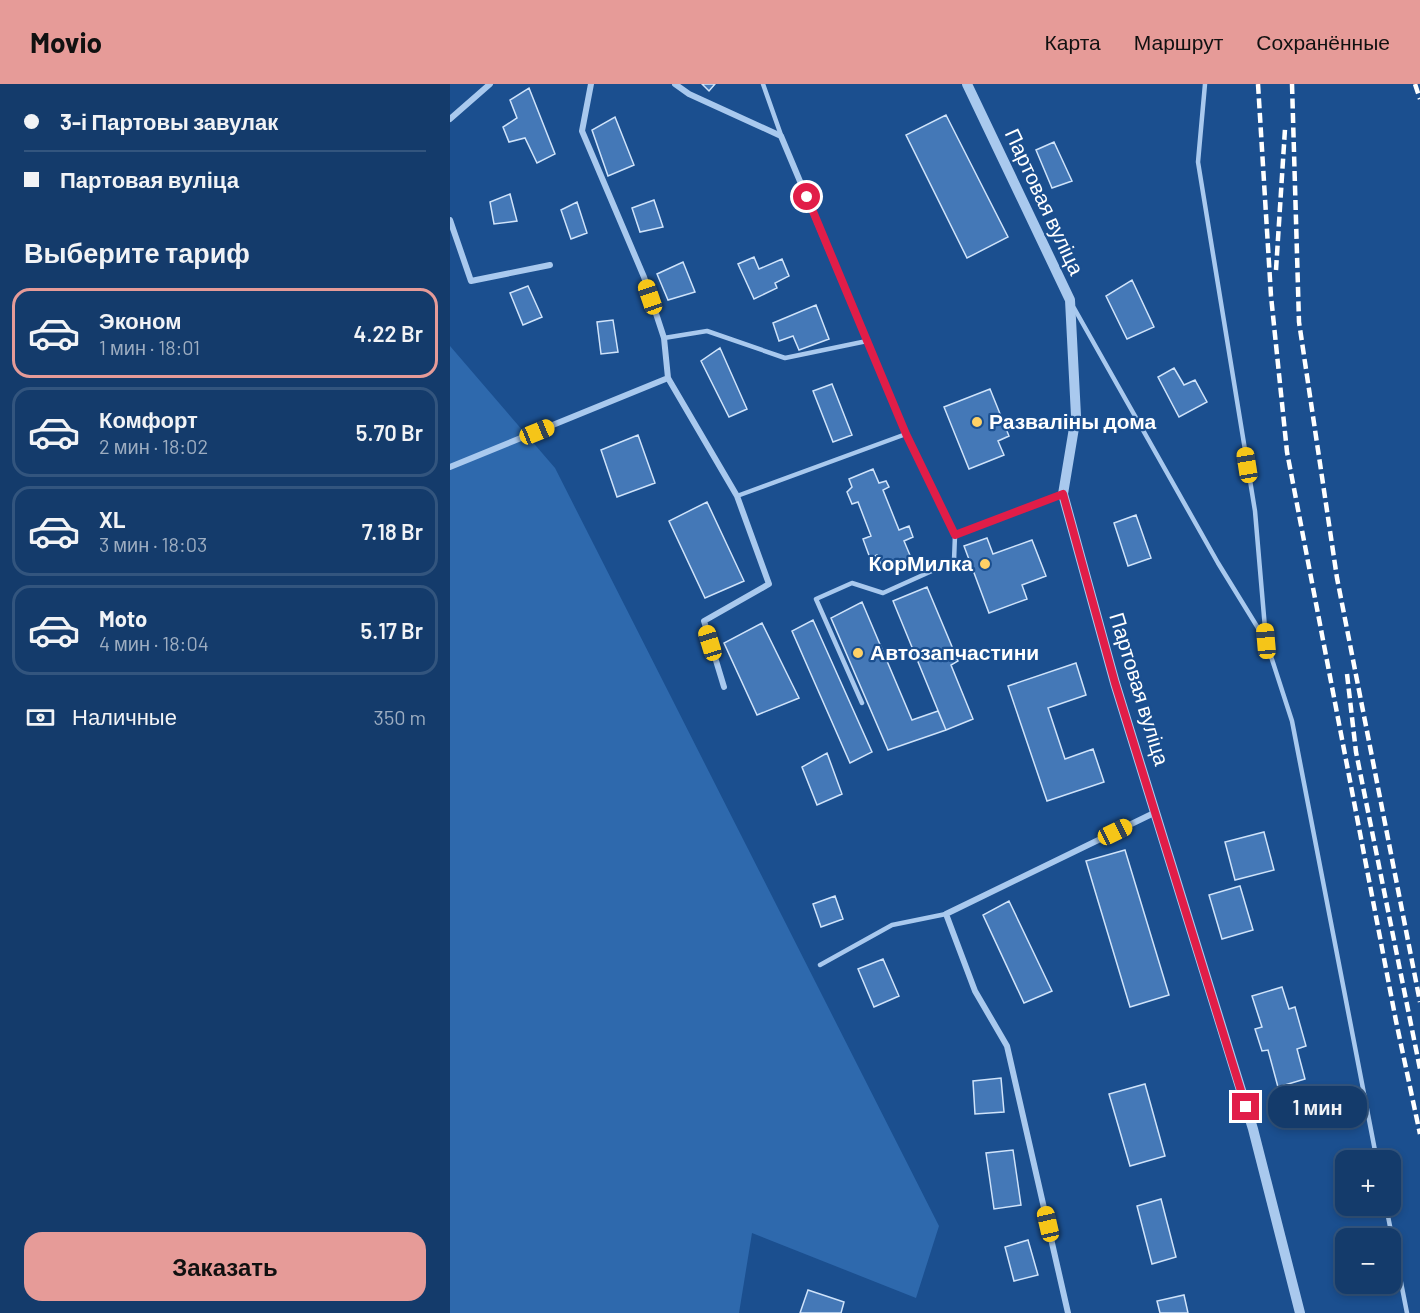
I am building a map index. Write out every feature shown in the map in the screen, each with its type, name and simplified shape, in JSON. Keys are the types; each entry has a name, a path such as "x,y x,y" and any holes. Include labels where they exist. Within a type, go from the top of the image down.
{"street":[{"path":"450,119 490,84"},
{"path":"591,84 582,131 644,277 664,338 668,378 737,495 769,584 704,621 724,687"},
{"path":"675,84 689,94 781,136 906,434 955,535 1063,494"},
{"name":"Партовая вуліца","path":"967,84 1070,300 1076,416 1063,494 1115,683 1157,811 1253,1130 1300,1313"},
{"path":"450,220 471,281 550,265"},
{"path":"450,467 668,378"},
{"path":"1068,1313 1007,1046 975,991 946,914 1157,811"}],"lane":[{"path":"763,84 781,136"},
{"path":"1205,84 1198,162 1255,511 1266,641 1292,721 1375,1150"},
{"path":"1070,300 1218,562 1266,641"},
{"path":"664,338 706,331 785,358 867,341"},
{"path":"737,495 906,434"},
{"path":"862,703 816,599 852,583 884,593 954,561 955,535"},
{"path":"819,965 892,925 946,914"},
{"path":"1388,1216 1407,1313"}],"shaded area":[{"path":"450,346 555,468 939,1226 916,1298 752,1233 739,1313 450,1313"}],"building":[{"path":"702,84 715,84 709,91"},
{"path":"529,88 555,154 537,163 525,138 509,142 503,127 517,118 510,100"},
{"path":"946,115 1008,237 967,258 906,135"},
{"path":"615,117 634,165 608,176 592,130"},
{"path":"1054,142 1072,181 1052,188 1036,150"},
{"path":"510,194 517,221 494,224 490,202"},
{"path":"654,200 663,227 640,232 632,208"},
{"path":"577,202 587,233 571,239 561,210"},
{"path":"754,257 759,269 782,259 789,276 775,283 777,288 754,299 738,264"},
{"path":"683,262 695,292 668,300 657,274"},
{"path":"1132,280 1154,327 1127,339 1106,296"},
{"path":"528,286 542,317 523,325 510,293"},
{"path":"816,305 829,339 799,350 793,336 779,341 773,323"},
{"path":"613,320 618,352 601,354 597,322"},
{"path":"720,348 747,409 729,417 701,361"},
{"path":"1174,368 1184,385 1195,380 1207,402 1179,417 1158,377"},
{"path":"832,384 852,435 833,442 813,391"},
{"name":"Разваліны дома","path":"990,389 1009,436 998,441 1004,455 969,469 944,407"},
{"path":"638,435 655,483 617,497 601,450"},
{"path":"873,469 879,483 886,481 889,487 883,490 899,530 909,526 913,537 904,541 912,560 884,571 877,555 870,558 863,539 871,536 858,502 852,504 847,492 852,487 849,479"},
{"path":"707,502 744,581 705,598 669,521"},
{"path":"1136,515 1151,558 1128,566 1114,523"},
{"path":"987,538 993,554 1032,540 1046,576 1022,585 1027,599 989,613 964,546"},
{"path":"927,587 958,661 951,665 973,719 946,730 893,601"},
{"path":"862,602 912,720 938,711 946,730 888,750 831,618"},
{"path":"813,620 872,752 850,763 792,631"},
{"path":"762,623 799,698 757,715 724,643"},
{"path":"1076,663 1086,695 1048,708 1065,759 1093,749 1104,782 1047,801 1008,686"},
{"path":"827,753 842,794 817,805 802,767"},
{"path":"1264,832 1274,870 1235,880 1225,842"},
{"path":"1125,850 1169,995 1130,1007 1086,861"},
{"path":"1240,886 1253,930 1222,939 1209,895"},
{"path":"835,896 843,919 821,927 813,904"},
{"path":"1009,901 1052,991 1024,1003 983,915"},
{"path":"883,959 899,996 874,1007 858,969"},
{"path":"1282,987 1289,1009 1295,1007 1306,1046 1297,1049 1305,1079 1278,1087 1268,1050 1262,1051 1255,1029 1262,1027 1252,996"},
{"path":"1001,1078 1004,1112 975,1114 973,1081"},
{"path":"1145,1084 1165,1156 1130,1166 1109,1094"},
{"path":"1013,1150 1021,1205 994,1209 986,1153"},
{"path":"1161,1199 1176,1257 1152,1264 1137,1206"},
{"path":"1028,1240 1038,1275 1014,1281 1005,1247"},
{"path":"808,1290 844,1302 841,1313 800,1313"},
{"path":"1184,1295 1188,1313 1160,1313 1157,1301"}],"railway":[{"path":"1258,84 1271,296 1287,452 1396,1021 1420,1134"},
{"path":"1292,84 1299,322 1337,578 1420,1002"},
{"path":"1415,84 1420,99"},
{"path":"1276,270 1285,129"},
{"path":"1347,674 1356,752 1420,1069"}],"place":[{"name":"Разваліны дома","path":"977,422"},
{"name":"КорМилка","path":"985,564"},
{"name":"Автозапчастини","path":"858,653"}],"route":[{"path":"807,197 906,434 955,535 1063,494 1115,683 1157,811 1246,1107"}]}
